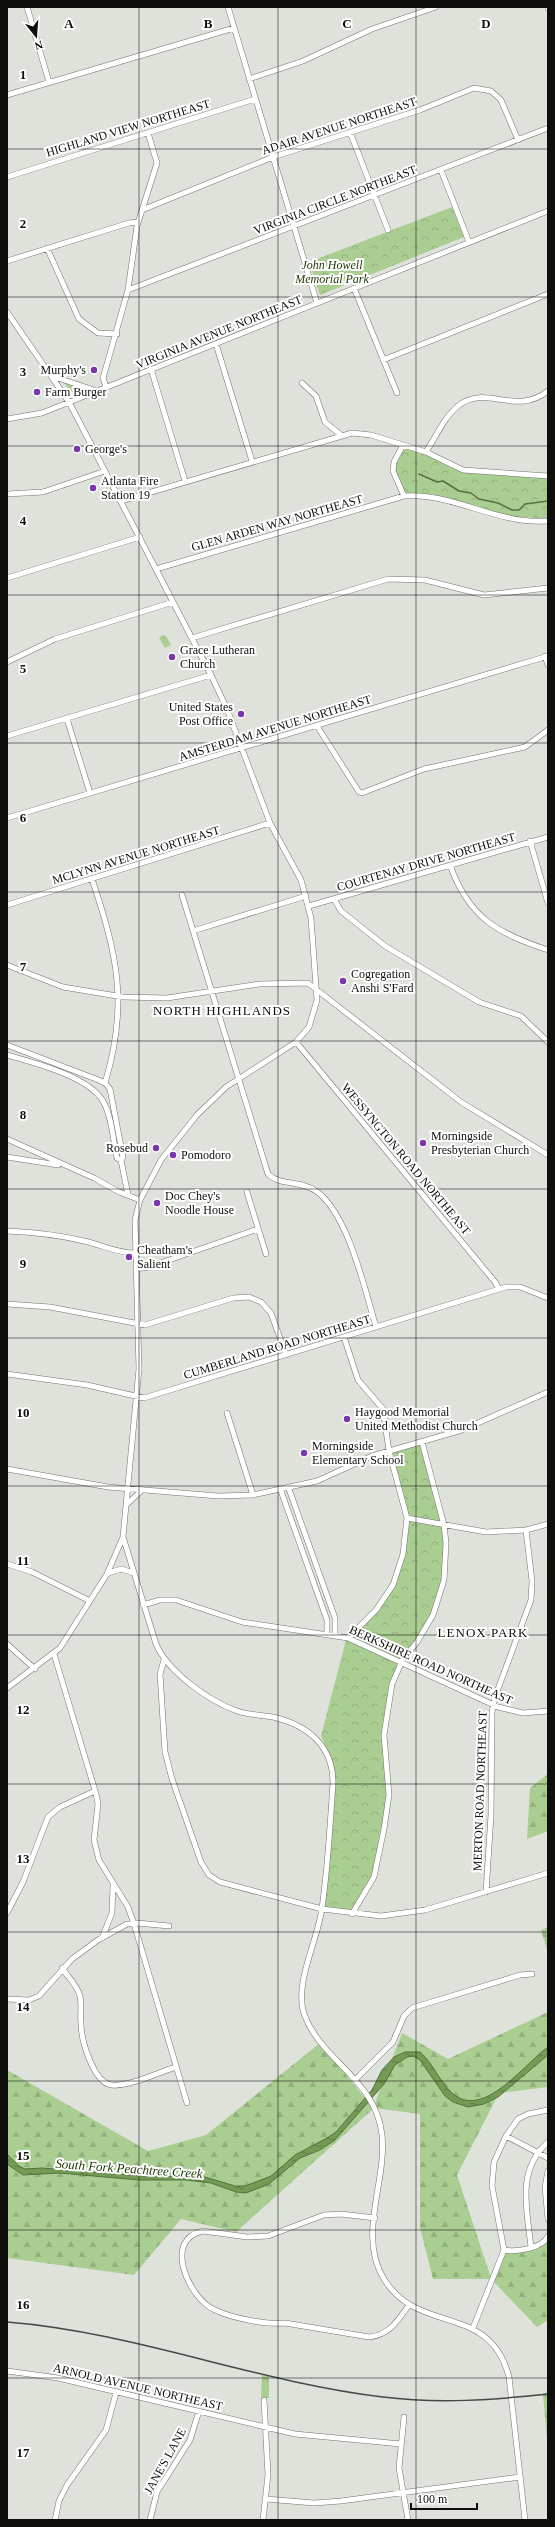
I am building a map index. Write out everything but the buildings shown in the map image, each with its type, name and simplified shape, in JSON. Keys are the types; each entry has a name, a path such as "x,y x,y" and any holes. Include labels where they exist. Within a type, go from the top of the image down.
{"street":[{"path":"27,7 49,82"},
{"path":"228,7 317,303"},
{"path":"249,78 306,60 394,20 436,7"},
{"path":"7,95 234,28"},
{"name":"ADAIR AVENUE NORTHEAST","path":"142,210 273,157 420,110 468,90 479,88 492,92 501,100 518,140"},
{"name":"HIGHLAND VIEW NORTHEAST","path":"7,177 255,99"},
{"name":"VIRGINIA CIRCLE NORTHEAST","path":"128,290 293,225 375,196 548,128"},
{"path":"350,132 388,230"},
{"path":"106,388 103,378 117,334 128,290 138,222 157,163 148,133"},
{"path":"441,170 469,242"},
{"name":"VIRGINIA AVENUE NORTHEAST","path":"7,420 34,416 548,211"},
{"path":"7,261 46,248 138,222"},
{"path":"46,248 80,319 98,333 117,334"},
{"path":"354,288 397,393"},
{"path":"383,360 548,294"},
{"path":"7,312 69,402 211,675 270,823 294,864 306,896 309,906 316,988 316,1007 312,1021 296,1042 238,1080 210,1102 183,1130 161,1160 140,1200 134,1220 138,1396 123,1537 107,1574 90,1602 54,1654 7,1688"},
{"path":"216,344 252,462"},
{"path":"151,369 185,482"},
{"path":"52,376 97,391"},
{"path":"302,383 316,396 325,422 341,435"},
{"path":"426,452 452,411 466,401 485,397 519,403 535,399 548,391"},
{"path":"121,501 341,435 364,434 403,445 426,452 463,470 548,476"},
{"path":"403,445 394,462 393,471 404,496 434,498 511,519 548,521"},
{"path":"7,494 43,492 105,471"},
{"name":"GLEN ARDEN WAY NORTHEAST","path":"156,569 404,496"},
{"path":"7,578 140,537"},
{"path":"192,638 388,578 425,580 484,595 548,588"},
{"path":"7,662 55,639 173,602"},
{"path":"547,656 548,665"},
{"name":"AMSTERDAM AVENUE NORTHEAST","path":"7,818 547,656"},
{"path":"7,736 211,675"},
{"path":"67,719 90,793"},
{"path":"317,726 359,792 362,793 424,769 525,747 548,730"},
{"name":"MCLYNN AVENUE NORTHEAST","path":"7,905 270,823"},
{"name":"COURTENAY DRIVE NORTHEAST","path":"309,906 548,837"},
{"path":"530,841 548,903"},
{"path":"450,865 467,900 483,920 510,937 548,950"},
{"path":"92,879 113,948 119,997 116,1041 105,1083"},
{"path":"182,895 268,1174 273,1179 309,1187 330,1204 352,1249 376,1327"},
{"path":"193,931 306,896"},
{"path":"334,899 341,911 385,946 479,1002 521,1016 548,1042"},
{"path":"7,965 64,987 119,997 167,998 277,983 308,982 461,1102 548,1155"},
{"name":"WESSYNGTON ROAD NORTHEAST","path":"296,1042 495,1282 499,1289"},
{"path":"121,1160 117,1158 105,1106 94,1089 86,1084 7,1055 9,1046 105,1083 110,1089 123,1156 121,1160 128,1196"},
{"path":"86,1084 90,1077"},
{"path":"105,1106 113,1104"},
{"path":"7,1139 74,1169 128,1196 140,1200"},
{"path":"7,1157 74,1169"},
{"path":"247,1192 266,1254"},
{"path":"136,1269 150,1267 258,1229"},
{"path":"7,1231 44,1233 84,1241 118,1252 135,1252"},
{"name":"CUMBERLAND ROAD NORTHEAST","path":"7,1374 67,1381 144,1398 499,1289 520,1287 548,1298"},
{"path":"7,1304 58,1308 145,1325 233,1298 248,1297 261,1302 271,1313 286,1355"},
{"path":"344,1337 358,1380 383,1410 389,1451 406,1518 403,1554 393,1585 376,1610 348,1638"},
{"path":"7,1469 91,1485 127,1489 218,1496 253,1495 281,1491 317,1481 359,1461 462,1430 548,1392"},
{"path":"227,1413 253,1495"},
{"path":"352,1914 370,1886 377,1867 389,1795 384,1742 387,1708 392,1684 401,1662 425,1628 439,1597 446,1561 444,1525 422,1442"},
{"path":"289,1489 335,1618 335,1635"},
{"path":"126,1505 142,1490"},
{"path":"281,1491 327,1620 327,1634"},
{"path":"406,1518 486,1532 526,1530 548,1524"},
{"name":"MERTON ROAD NORTHEAST","path":"486,1892 491,1815 493,1704 531,1600 532,1581 526,1530"},
{"path":"123,1537 156,1644 164,1660 189,1682 227,1706 247,1713 280,1719 298,1725 317,1738 324,1747 333,1770 333,1783 322,1909 304,1980 303,2007 316,2038 356,2079 374,2106 380,2121 383,2141 373,2244 379,2268 391,2288 409,2305 427,2314 473,2328 492,2342 507,2368 525,2520"},
{"path":"305,1560 313,1557"},
{"path":"7,1564 32,1572 90,1602"},
{"path":"107,1574 121,1569 134,1573"},
{"name":"BERKSHIRE ROAD NORTHEAST","path":"144,1605 160,1600 176,1600 242,1622 348,1638 493,1704 523,1713 548,1711"},
{"path":"7,1644 35,1669"},
{"path":"54,1654 98,1804 94,1840 99,1860 113,1885 128,1907 134,1923 187,2103"},
{"path":"164,1660 160,1674 165,1752 178,1799 203,1867 214,1879 226,1885 322,1909 352,1914 381,1916 407,1914 548,1873"},
{"path":"7,1913 23,1882 48,1817 60,1808 95,1791"},
{"path":"102,1938 112,1913 113,1885"},
{"path":"7,1999 29,2000 39,1996 62,1968 102,1938 134,1923 169,1926"},
{"path":"62,1968 77,1986 80,1994 82,2007 81,2023 85,2046 93,2067 103,2081 111,2085 122,2085 176,2067"},
{"path":"356,2079 393,2042 404,2016 412,2008 520,1975 532,1974"},
{"path":"473,2328 504,2250 491,2179 494,2162 506,2136 523,2116 548,2110"},
{"path":"506,2136 548,2158"},
{"path":"531,2247 525,2188 528,2173 538,2152 548,2142"},
{"path":"548,2171 545,2188 548,2219"},
{"path":"375,2218 341,2214 324,2215 268,2236 247,2237 203,2231 197,2232 189,2238 182,2252 184,2271 199,2297 214,2310 273,2324 285,2323 369,2337 377,2336 391,2329 409,2305"},
{"path":"504,2250 531,2247 544,2243 548,2236"},
{"name":"ARNOLD AVENUE NORTHEAST","path":"7,2373 58,2378 264,2428 295,2434 401,2444"},
{"path":"55,2520 59,2501 67,2485 106,2430 116,2393"},
{"path":"263,2520 268,2475 264,2428 264,2400"},
{"name":"JANE'S LANE","path":"150,2520 157,2492 190,2440 199,2411"},
{"path":"404,2417 399,2468 408,2520"},
{"path":"266,2499 328,2502 520,2477"}],"green space":[{"name":"John Howell Memorial Park","path":"452,207 464,237 320,295 309,262"},
{"path":"62,381 85,388 72,392"},
{"path":"406,444 432,455 451,468 505,474 548,475 548,519 498,515 432,494 406,494 397,483 393,465"},
{"path":"163,635 166,636 171,645 165,648 159,638"},
{"path":"421,1442 447,1548 445,1578 428,1621 402,1660 389,1694 384,1730 391,1800 370,1888 353,1915 321,1908 334,1781 330,1756 321,1736 347,1636 372,1616 391,1589 404,1558 408,1515 390,1451"},
{"path":"548,1774 548,1831 527,1839 530,1788"},
{"path":"548,1927 548,1953 541,1930"},
{"path":"548,2012 548,2087 499,2093 457,2175 491,2278 505,2253 537,2249 548,2241 548,2320 537,2327 491,2279 433,2279 420,2227 420,2114 374,2108 236,2232 181,2219 134,2275 7,2258 7,2070 148,2151 206,2135 320,2043 373,2108 402,2033 448,2059"},
{"path":"262,2375 269,2376 269,2398 261,2397"},
{"path":"548,2392 548,2450 543,2394"}],"water":[{"path":"548,2047 548,2055 498,2097 484,2104 468,2107 453,2102 445,2096 420,2060 413,2056 407,2057 395,2065 384,2084 335,2140 320,2150 300,2158 269,2184 246,2193 236,2192 211,2183 186,2180 139,2180 59,2173 23,2175 7,2164 7,2154 19,2166 25,2169 42,2168 142,2176 205,2177 235,2186 245,2186 271,2176 295,2155 336,2132 372,2090 382,2070 394,2057 405,2052 420,2052 429,2061 443,2083 452,2093 464,2100 477,2100 490,2095 503,2087"}],"waterway":[{"path":"419,474 437,482 443,481 459,491 471,493 479,499 498,503 512,510 519,510 525,504 548,501"}],"railway":[{"path":"7,2322 54,2327 101,2336 289,2380 336,2390 383,2397 445,2401 507,2398 548,2394"}],"place":[{"name":"Murphy's","path":"94,370"},
{"name":"Farm Burger","path":"37,392"},
{"name":"George's","path":"77,449"},
{"name":"Atlanta Fire Station 19","path":"93,488"},
{"name":"Grace Lutheran Church","path":"172,657"},
{"name":"United States Post Office","path":"241,714"},
{"name":"Cogregation Anshi S'Fard","path":"343,981"},
{"name":"Morningside Presbyterian Church","path":"423,1143"},
{"name":"Rosebud","path":"156,1148"},
{"name":"Pomodoro","path":"173,1155"},
{"name":"Doc Chey's Noodle House","path":"157,1203"},
{"name":"Cheatham's Salient","path":"129,1257"},
{"name":"Haygood Memorial United Methodist Church","path":"347,1419"},
{"name":"Morningside Elementary School","path":"304,1453"}],"district":[{"name":"NORTH HIGHLANDS","path":"222,1010"},
{"name":"LENOX PARK","path":"483,1632"}],"water label":[{"name":"South Fork Peachtree Creek","path":"129,2168"}]}
